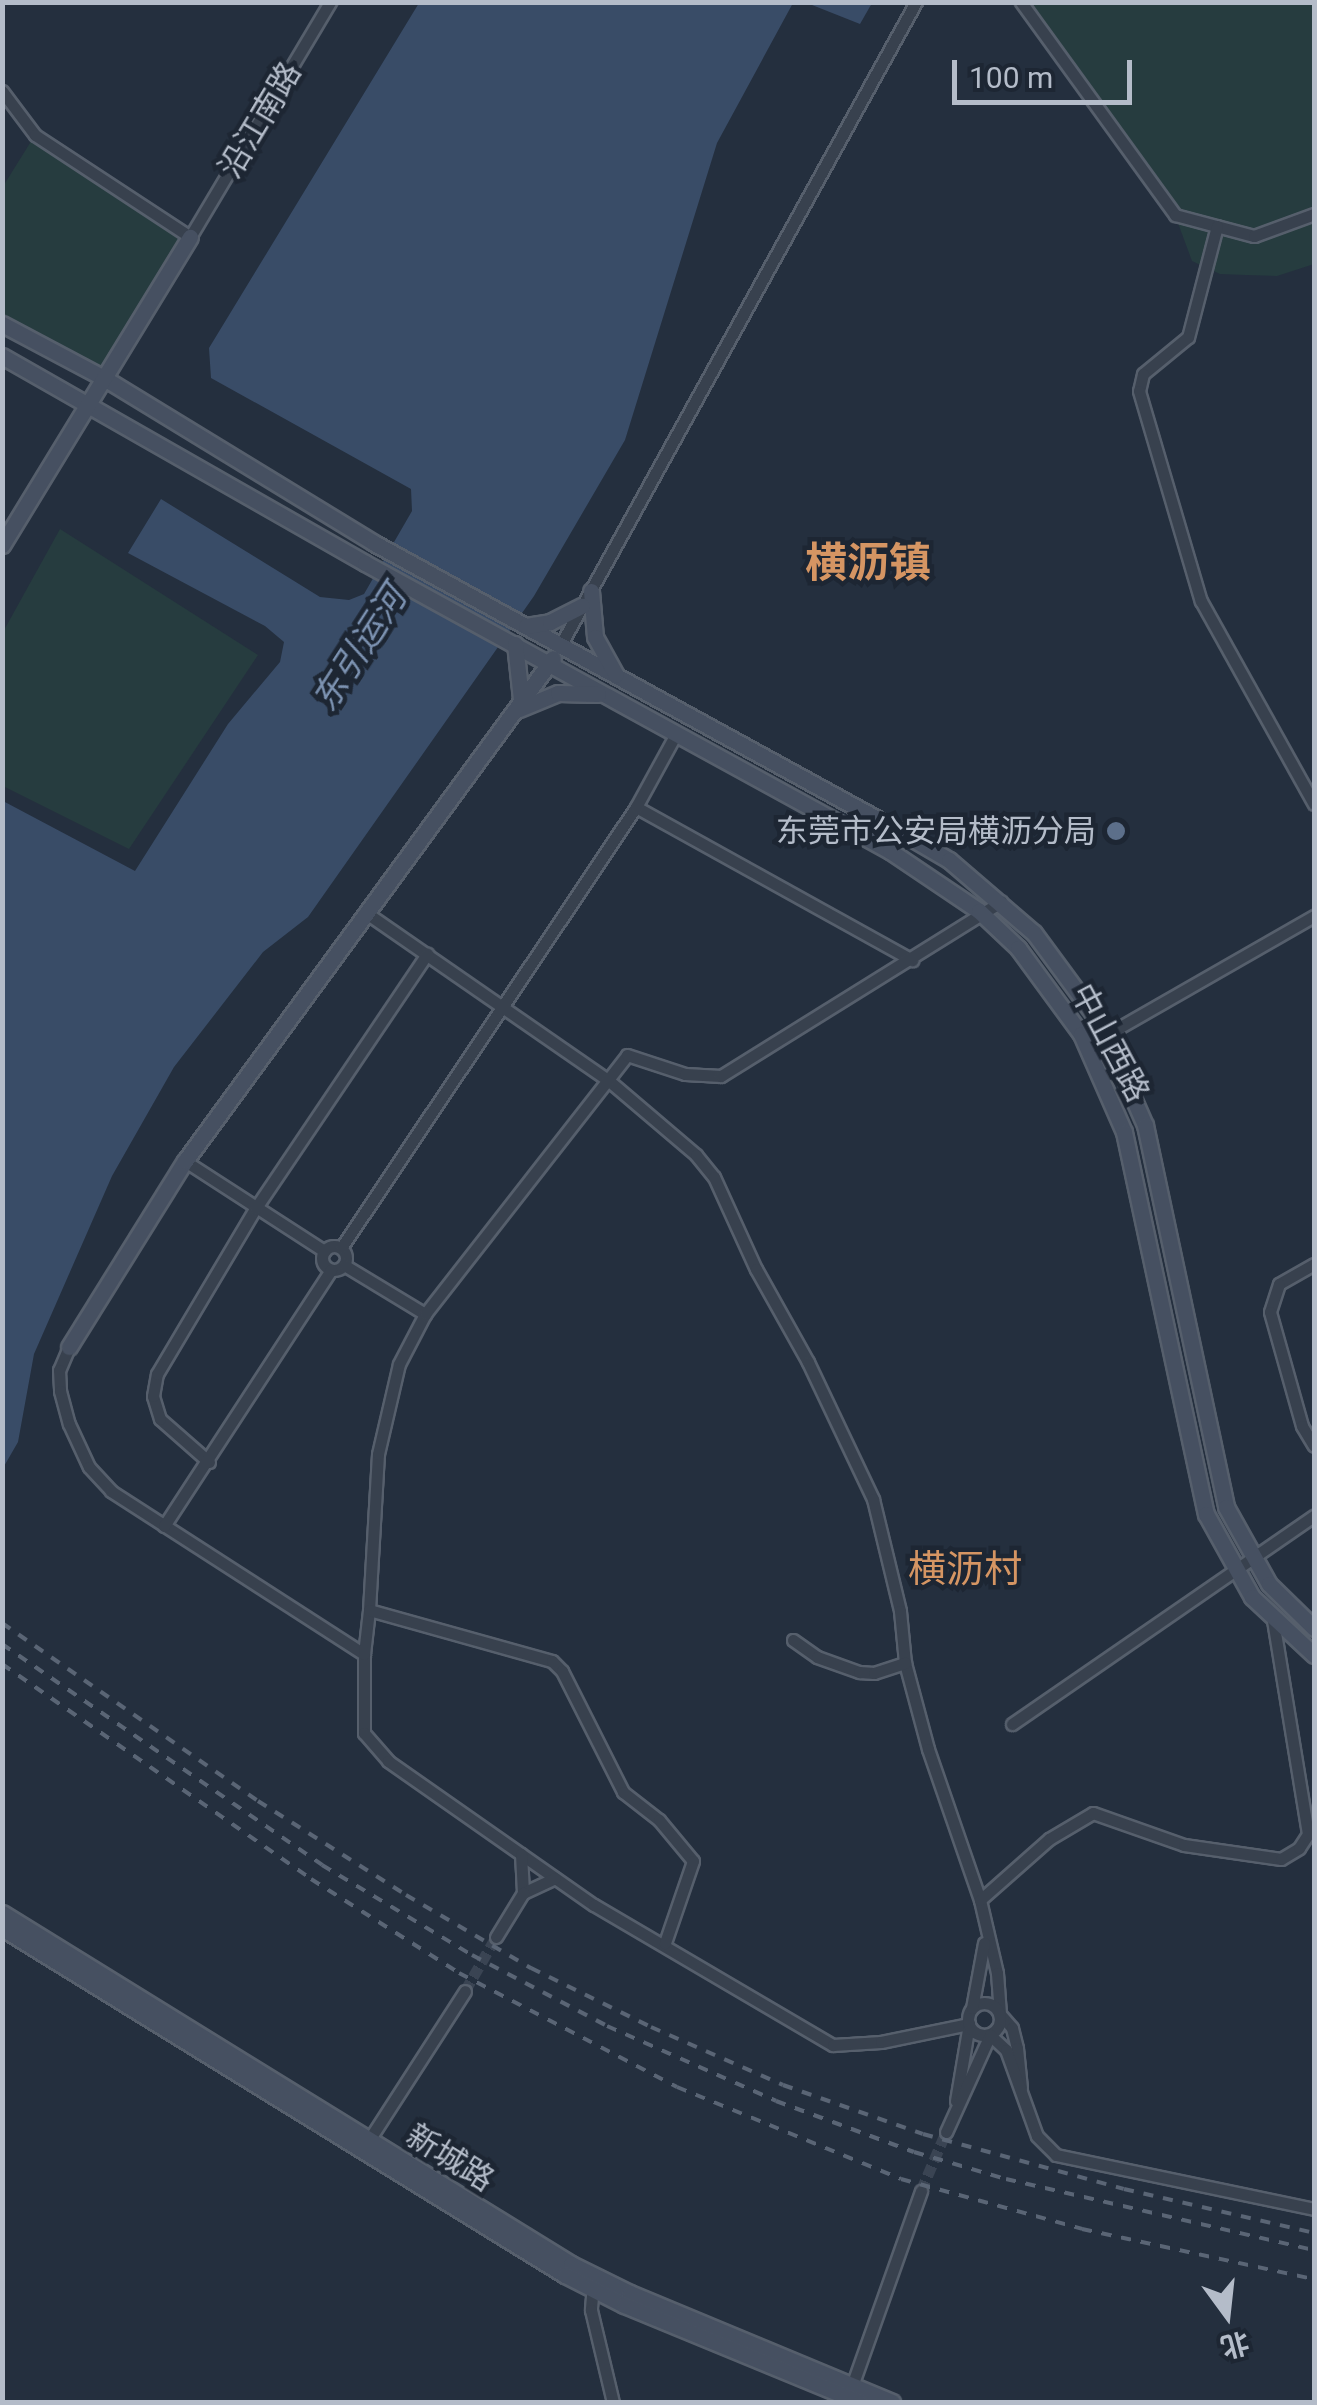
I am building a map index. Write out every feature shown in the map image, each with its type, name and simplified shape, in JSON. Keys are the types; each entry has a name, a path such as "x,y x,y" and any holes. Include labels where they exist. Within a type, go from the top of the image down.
{"main road":[{"path":"2,545 190,237"},
{"name":"中山西路","path":"2,324 104,378 374,544 901,832 949,860 1001,902 1070,976 1106,1035 1145,1126 1218,1479 1252,1560 1279,1595 1314,1628"},
{"name":"中山西路","path":"2,356 365,564 890,850 982,914 1052,989 1087,1046 1124,1132 1197,1484 1234,1572 1273,1621 1314,1655"},
{"path":"591,590 595,637 618,678"},
{"path":"526,626 550,622 582,606"},
{"path":"515,644 521,667 516,708"},
{"path":"68,1346 186,1161 560,646"},
{"path":"516,708 558,694 608,696"},
{"name":"新城路","path":"2,1913 594,2283 892,2402"},
{"name":"新城路","path":"2,1928 594,2283 859,2402"}],"street":[{"name":"沿江南路","path":"190,237 330,2"},
{"path":"560,646 916,2"},
{"path":"1021,2 1175,215 1254,236 1314,214"},
{"path":"2,90 34,135 190,237"},
{"path":"1217,226 1188,336 1142,374 1139,391 1201,602 1314,804"},
{"path":"341,1248 636,806 676,734"},
{"path":"636,806 912,960"},
{"path":"969,2024 865,2044 833,2045 555,1878 373,1748 361,1718 382,1426 398,1364 425,1314 626,1055 685,1074 721,1076 1001,902"},
{"path":"365,912 608,1080 696,1156 725,1197 756,1269 808,1362 874,1499 900,1611 904,1663 928,1749 980,1900 997,1973 998,2029 990,2035 956,2101"},
{"path":"1087,1046 1314,916"},
{"path":"208,1462 164,1426 154,1404 160,1367 255,1209 427,954"},
{"path":"186,1161 324,1251"},
{"path":"164,1526 337,1268 346,1256 341,1248 332,1246 324,1251 322,1260 337,1268 425,1314"},
{"path":"1314,1264 1279,1284 1270,1312 1302,1426 1314,1446"},
{"path":"68,1346 60,1370 60,1391 69,1424 89,1467 110,1490 364,1654"},
{"path":"1012,1724 1314,1516"},
{"path":"369,1610 552,1662 562,1671 624,1792 659,1820 693,1861 664,1942"},
{"path":"980,1900 1050,1839 1093,1813 1184,1845 1281,1859 1300,1848 1308,1834 1273,1621"},
{"path":"793,1640 817,1657 859,1672 874,1673 904,1663"},
{"path":"496,1937 523,1893 522,1854"},
{"path":"523,1893 555,1878"},
{"path":"946,2132 956,2101 984,1959 985,1928"},
{"path":"369,2140 464,1990"},
{"path":"971,2010 990,2004 1014,2036 1020,2088"},
{"path":"969,2024 975,2033 990,2035 1003,2044 1038,2136 1064,2158 1314,2209"},
{"path":"852,2386 921,2192"},
{"path":"594,2283 591,2310 613,2402"}],"green space":[{"path":"1023,3 1314,3 1314,264 1277,276 1220,274 1192,261 1175,215"},
{"path":"35,135 190,237 104,378 3,324 2,188"},
{"path":"60,529 258,655 129,849 3,786 3,632"}],"water":[{"name":"东引运河","path":"419,3 793,3 717,143 625,440 534,596 308,917 263,952 174,1067 112,1176 34,1354 18,1442 3,1468 3,801 135,871 228,724 280,662 284,642 265,626 128,553 161,499 320,597 349,600 364,594 412,511 411,489 211,378 209,348"},
{"path":"807,3 872,3 860,24"}],"tunnel":[{"path":"465,1991 496,1937"},
{"path":"921,2191 946,2132"}],"railway":[{"path":"2,1623 258,1801 406,1895 531,1968 651,2027 783,2085 923,2134 1124,2189 1314,2233"},
{"path":"2,1644 322,1865 472,1955 607,2026 776,2101 914,2152 1006,2179 1314,2250"},
{"path":"2,1664 311,1879 459,1973 677,2087 901,2179 1082,2229 1314,2279"}],"place":[{"name":"东莞市公安局横沥分局","path":"1116,831"}],"district":[{"name":"横沥镇","path":"868,563"},
{"name":"横沥村","path":"965,1570"}]}
